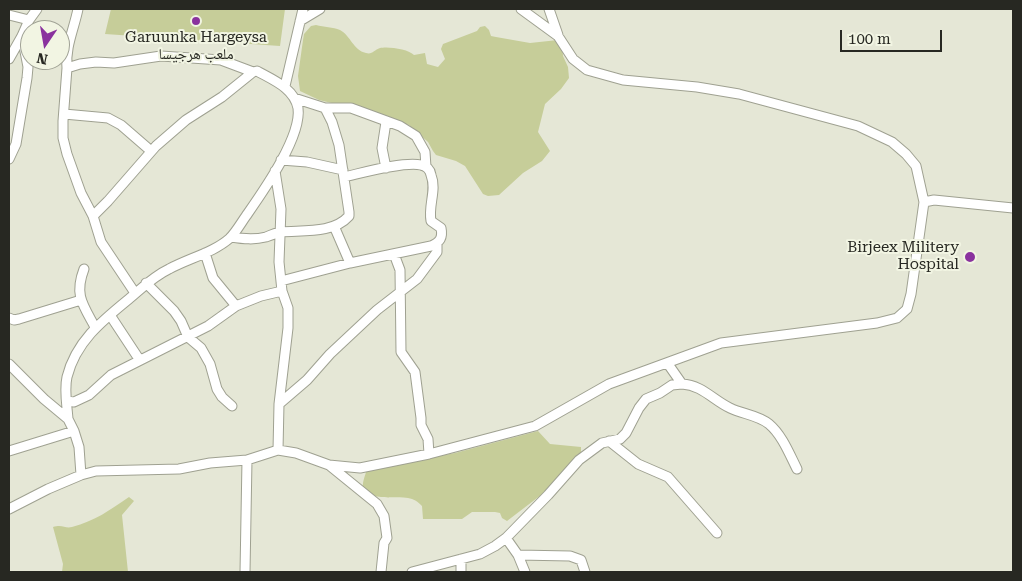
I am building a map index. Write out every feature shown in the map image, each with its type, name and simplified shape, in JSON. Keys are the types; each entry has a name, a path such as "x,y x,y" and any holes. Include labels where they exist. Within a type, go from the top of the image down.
{"street":[{"path":"9,15 29,20 37,9"},
{"path":"70,37 78,9"},
{"path":"285,86 303,9"},
{"path":"300,21 320,9"},
{"path":"521,9 558,36"},
{"path":"9,510 48,488 96,471 179,469 210,463 247,460 278,450 329,465 360,468 429,454 535,426 609,384 721,344 877,323 897,318 907,309 911,294 924,202 916,166 892,142 858,126 739,94 697,87 624,80 587,70 573,59 558,36 549,9"},
{"path":"9,59 20,40"},
{"path":"70,67 96,62 114,63 161,56 221,60 257,72 285,86 294,98 298,108 298,120 293,136 275,172 231,237 216,248 169,269 146,283 95,327 79,348 67,377 67,401 68,419 79,447 81,475"},
{"path":"9,159 18,137 28,70"},
{"path":"67,70 63,138 67,154 101,242 135,293"},
{"path":"92,216 108,201 152,151 186,120 222,98 253,72"},
{"path":"294,98 325,108 351,108 400,126 416,136 425,152 426,167"},
{"path":"231,237 251,240 280,232 306,232 334,226 349,216 344,174 334,130 325,108"},
{"path":"64,114 108,118 121,125 152,151"},
{"path":"386,122 382,148 386,168"},
{"path":"281,160 307,162 344,174 406,164 419,164 426,167 431,174 433,186 429,212 431,221 441,228 442,235 440,240 431,246 350,262 281,281"},
{"path":"275,172 280,209 279,262 282,291 288,308 288,328 279,404 278,450"},
{"path":"924,202 934,200 1013,208"},
{"path":"334,226 350,262"},
{"path":"279,404 307,380 330,354 377,310 417,279 434,258 438,247 437,243"},
{"path":"205,253 213,278 236,306"},
{"path":"394,254 400,270 400,352 415,372 422,418 421,425 428,439 429,454"},
{"path":"84,269 79,284 81,300 95,327"},
{"path":"146,283 174,311 188,337 202,348 210,364 217,389 222,397 232,406"},
{"path":"67,401 74,402 89,395 111,375 139,359 208,326 236,306 261,296 282,291"},
{"path":"9,318 19,319 81,300"},
{"path":"110,315 139,359"},
{"path":"9,364 44,399 68,419"},
{"path":"668,364 682,384"},
{"path":"412,572 480,554 506,538 579,460 602,443 620,439 626,433 646,399 672,385 690,384 708,392 730,408 768,423 780,436 797,469"},
{"path":"9,451 74,431"},
{"path":"609,441 638,464 668,477 717,533"},
{"path":"244,572 247,460"},
{"path":"329,465 377,504 384,516 387,538 384,543 381,572"},
{"path":"506,538 518,555 524,572"},
{"path":"518,555 570,556 581,560 585,572"},
{"path":"461,559 461,572"}],"green space":[{"name":"Garuunka Hargeysa ملعب هرجيسا","path":"111,9 285,9 280,46 105,34"},
{"path":"316,25 340,30 358,49 366,53 388,47 403,50 414,55 425,53 427,64 438,67 445,59 441,49 443,44 477,31 480,27 485,26 491,36 530,43 558,40 562,44 569,78 561,89 545,104 538,132 550,151 542,161 523,173 499,195 488,196 483,194 465,166 436,155 428,142 409,125 356,106 340,105 319,100 300,91 298,76 304,34 311,26"},
{"path":"538,431 550,444 581,447 581,453 541,495 507,521 502,518 500,513 495,512 472,512 462,519 423,519 422,506 414,500 410,498 370,495 363,488 366,472 371,469 455,453"},
{"path":"129,497 134,501 122,515 128,572 62,572 63,564 53,527 70,527 88,522 109,511"}],"place":[{"name":"Garuunka Hargeysa ملعب هرجيسا","path":"196,21"},
{"name":"Birjeex Militery Hospital","path":"970,257"}]}
